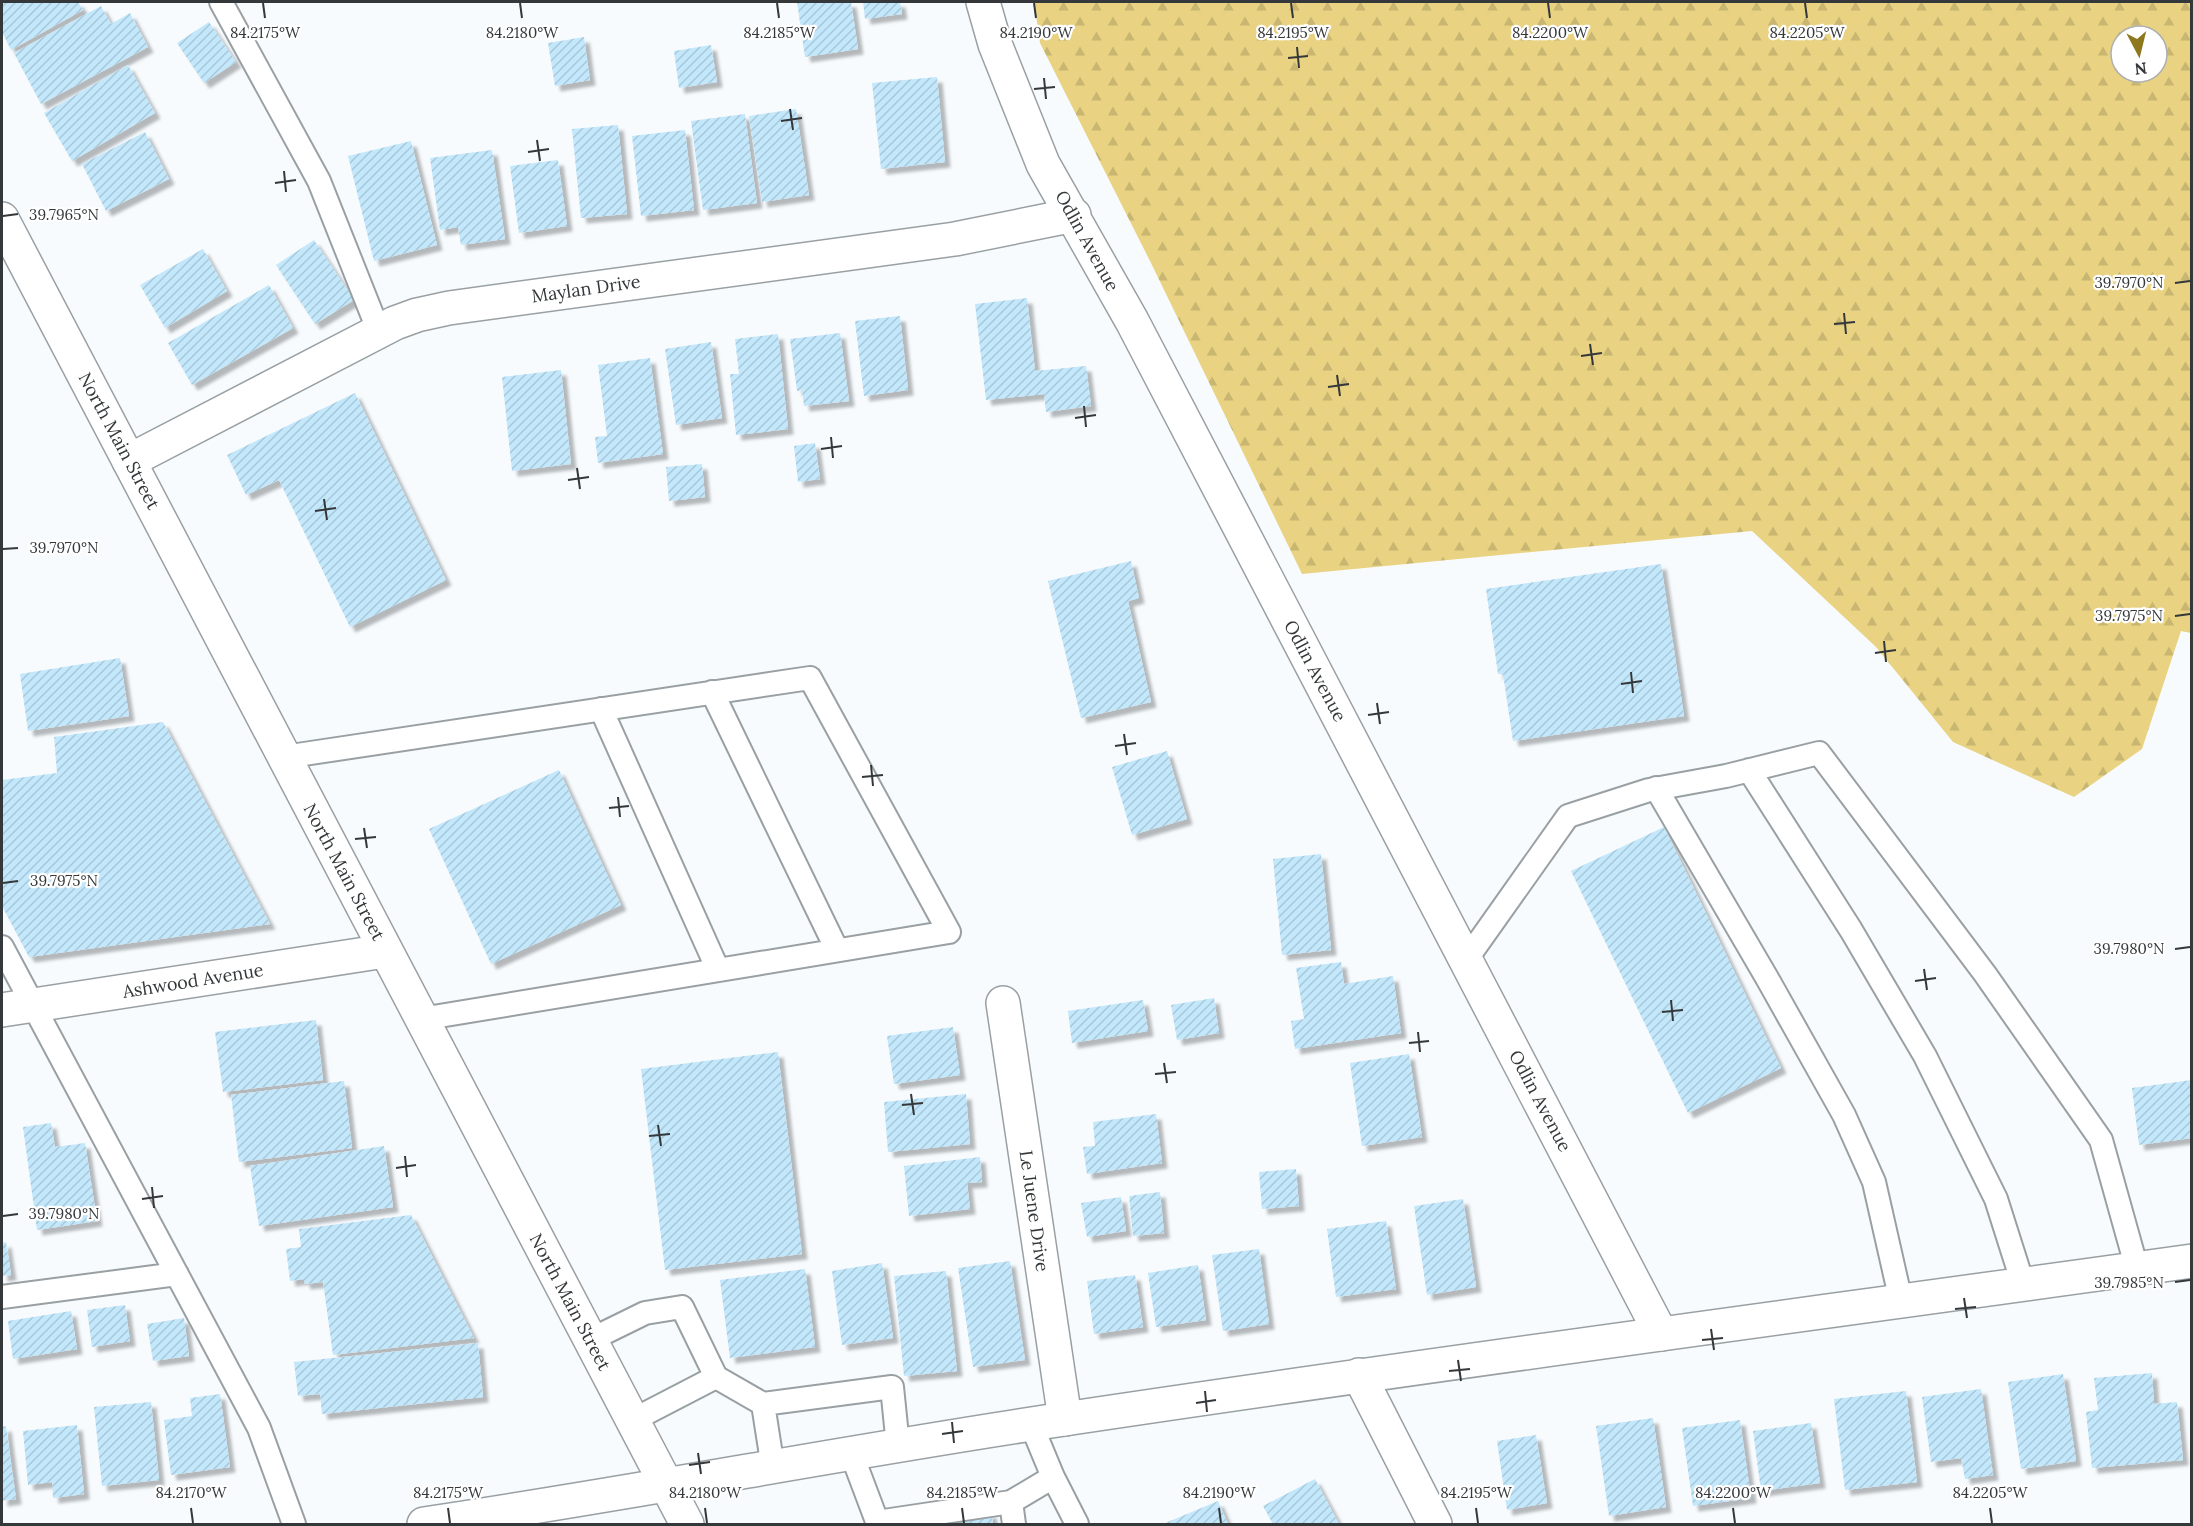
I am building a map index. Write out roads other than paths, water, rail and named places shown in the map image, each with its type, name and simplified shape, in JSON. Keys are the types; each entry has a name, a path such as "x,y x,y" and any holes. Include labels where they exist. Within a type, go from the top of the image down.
{"street":[{"name":"Odlin Avenue","path":"983,2 995,44 1043,164 1074,215 1132,321 1662,1334"},
{"name":"Maylan Drive","path":"129,461 394,323 417,315 449,308 955,238 1074,215"},
{"name":"North Main Street","path":"2,219 687,1524"},
{"name":"Ashwood Avenue","path":"2,1010 385,951"},
{"name":"Le Juene Drive","path":"1003,1003 1065,1419"},
{"path":"424,1524 1032,1424 1359,1375 2192,1261"},
{"path":"1359,1375 1436,1524"}],"lane":[{"path":"222,2 319,181 379,332"},
{"path":"284,758 810,678 949,932 421,1019"},
{"path":"712,692 837,950"},
{"path":"601,709 718,970"},
{"path":"1466,960 1568,816 1656,788 1749,770 1819,753 1985,974 2101,1140 2137,1269"},
{"path":"1749,770 1851,930 1925,1056 1995,1199 2024,1284"},
{"path":"1656,788 1844,1115 1874,1182 1901,1301"},
{"path":"2,947 259,1428 294,1524"},
{"path":"2,1298 177,1274"},
{"path":"590,1340 645,1313 682,1307 716,1377 763,1404 892,1387 898,1446"},
{"path":"633,1420 716,1377"},
{"path":"763,1404 773,1468"},
{"path":"1032,1424 1053,1477 1077,1524"},
{"path":"852,1455 878,1523 1011,1502 1053,1477"},
{"path":"1011,1502 1014,1524"}]}
